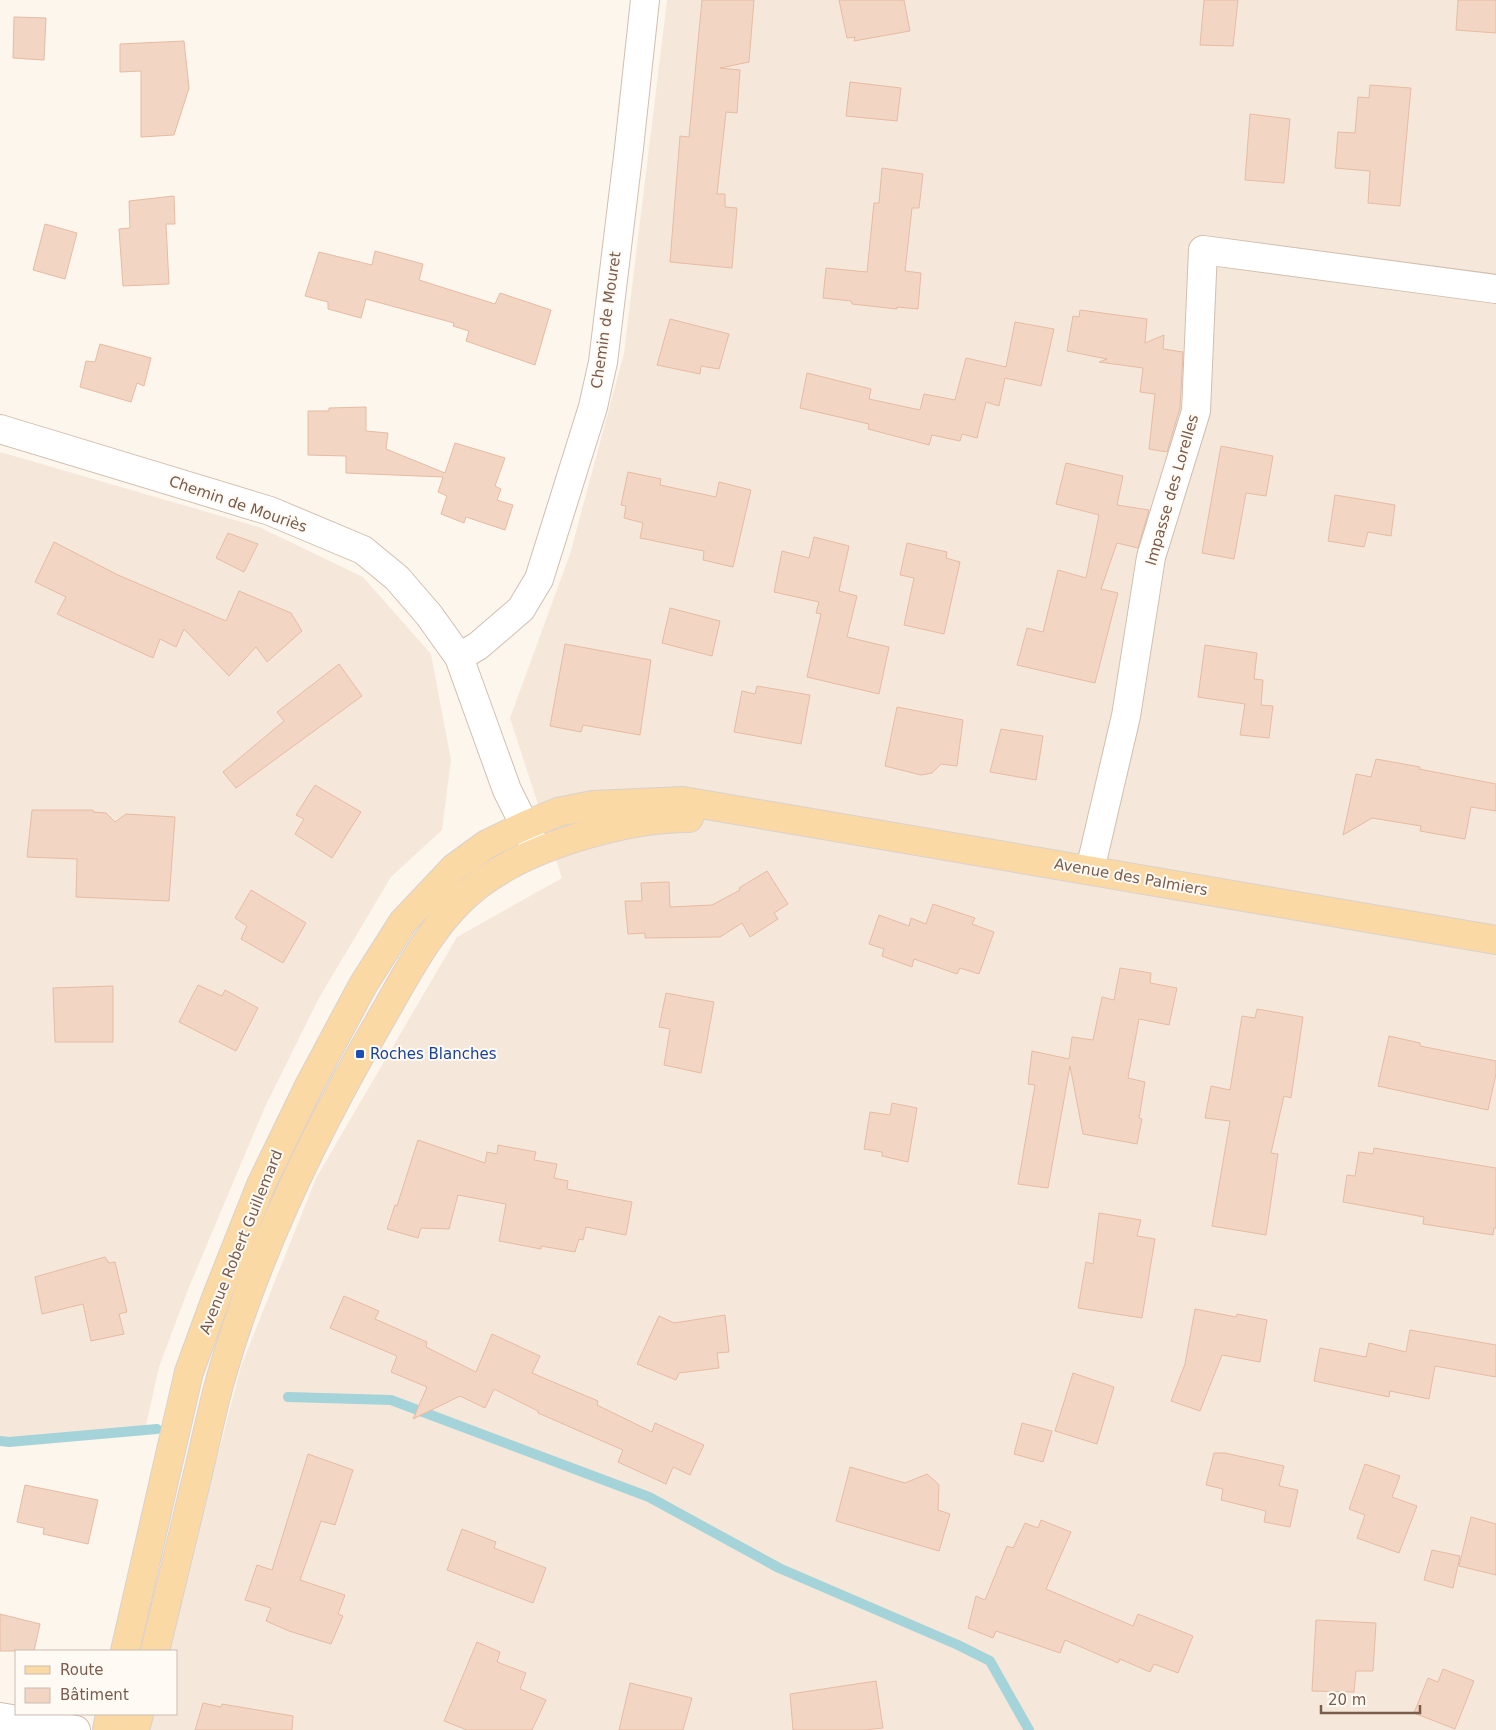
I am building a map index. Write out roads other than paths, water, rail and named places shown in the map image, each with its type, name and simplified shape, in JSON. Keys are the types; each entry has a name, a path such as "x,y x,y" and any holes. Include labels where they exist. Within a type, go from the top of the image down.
{"main road":[{"name":"Avenue des Palmiers","path":"524,826 558,812 593,805 683,801 765,817 1090,870 1496,940"},
{"name":"Avenue des Palmiers","path":"538,852 579,838 638,823 682,818 765,817"},
{"name":"Avenue Robert Guillemard","path":"125,1650 189,1372 261,1185 309,1086 363,985 403,922 454,868 487,844 524,826"},
{"name":"Avenue Robert Guillemard","path":"154,1650 220,1380 244,1308 289,1193 360,1054 409,970 444,917 477,886 504,868 538,852"},
{"path":"106,1730 110,1715"},
{"path":"135,1730 139,1715"}],"street":[{"name":"Chemin de Mouret","path":"460,657 478,646 521,609 539,578 593,407 603,362 630,148 645,0"},
{"name":"Impasse des Lorelles","path":"1090,870 1126,716 1151,557 1196,411 1203,250 1496,289"},
{"name":"Chemin de Mouriès","path":"0,429 270,511 363,550 397,578 429,614 460,657 507,790 538,852"},
{"path":"0,1717 76,1730"}],"waterway":[{"path":"288,1397 391,1400 649,1497 779,1568 958,1645 990,1661 1029,1730"},
{"path":"0,1441 9,1442 157,1429"}],"place":[{"name":"Roches Blanches","path":"360,1054"}]}
